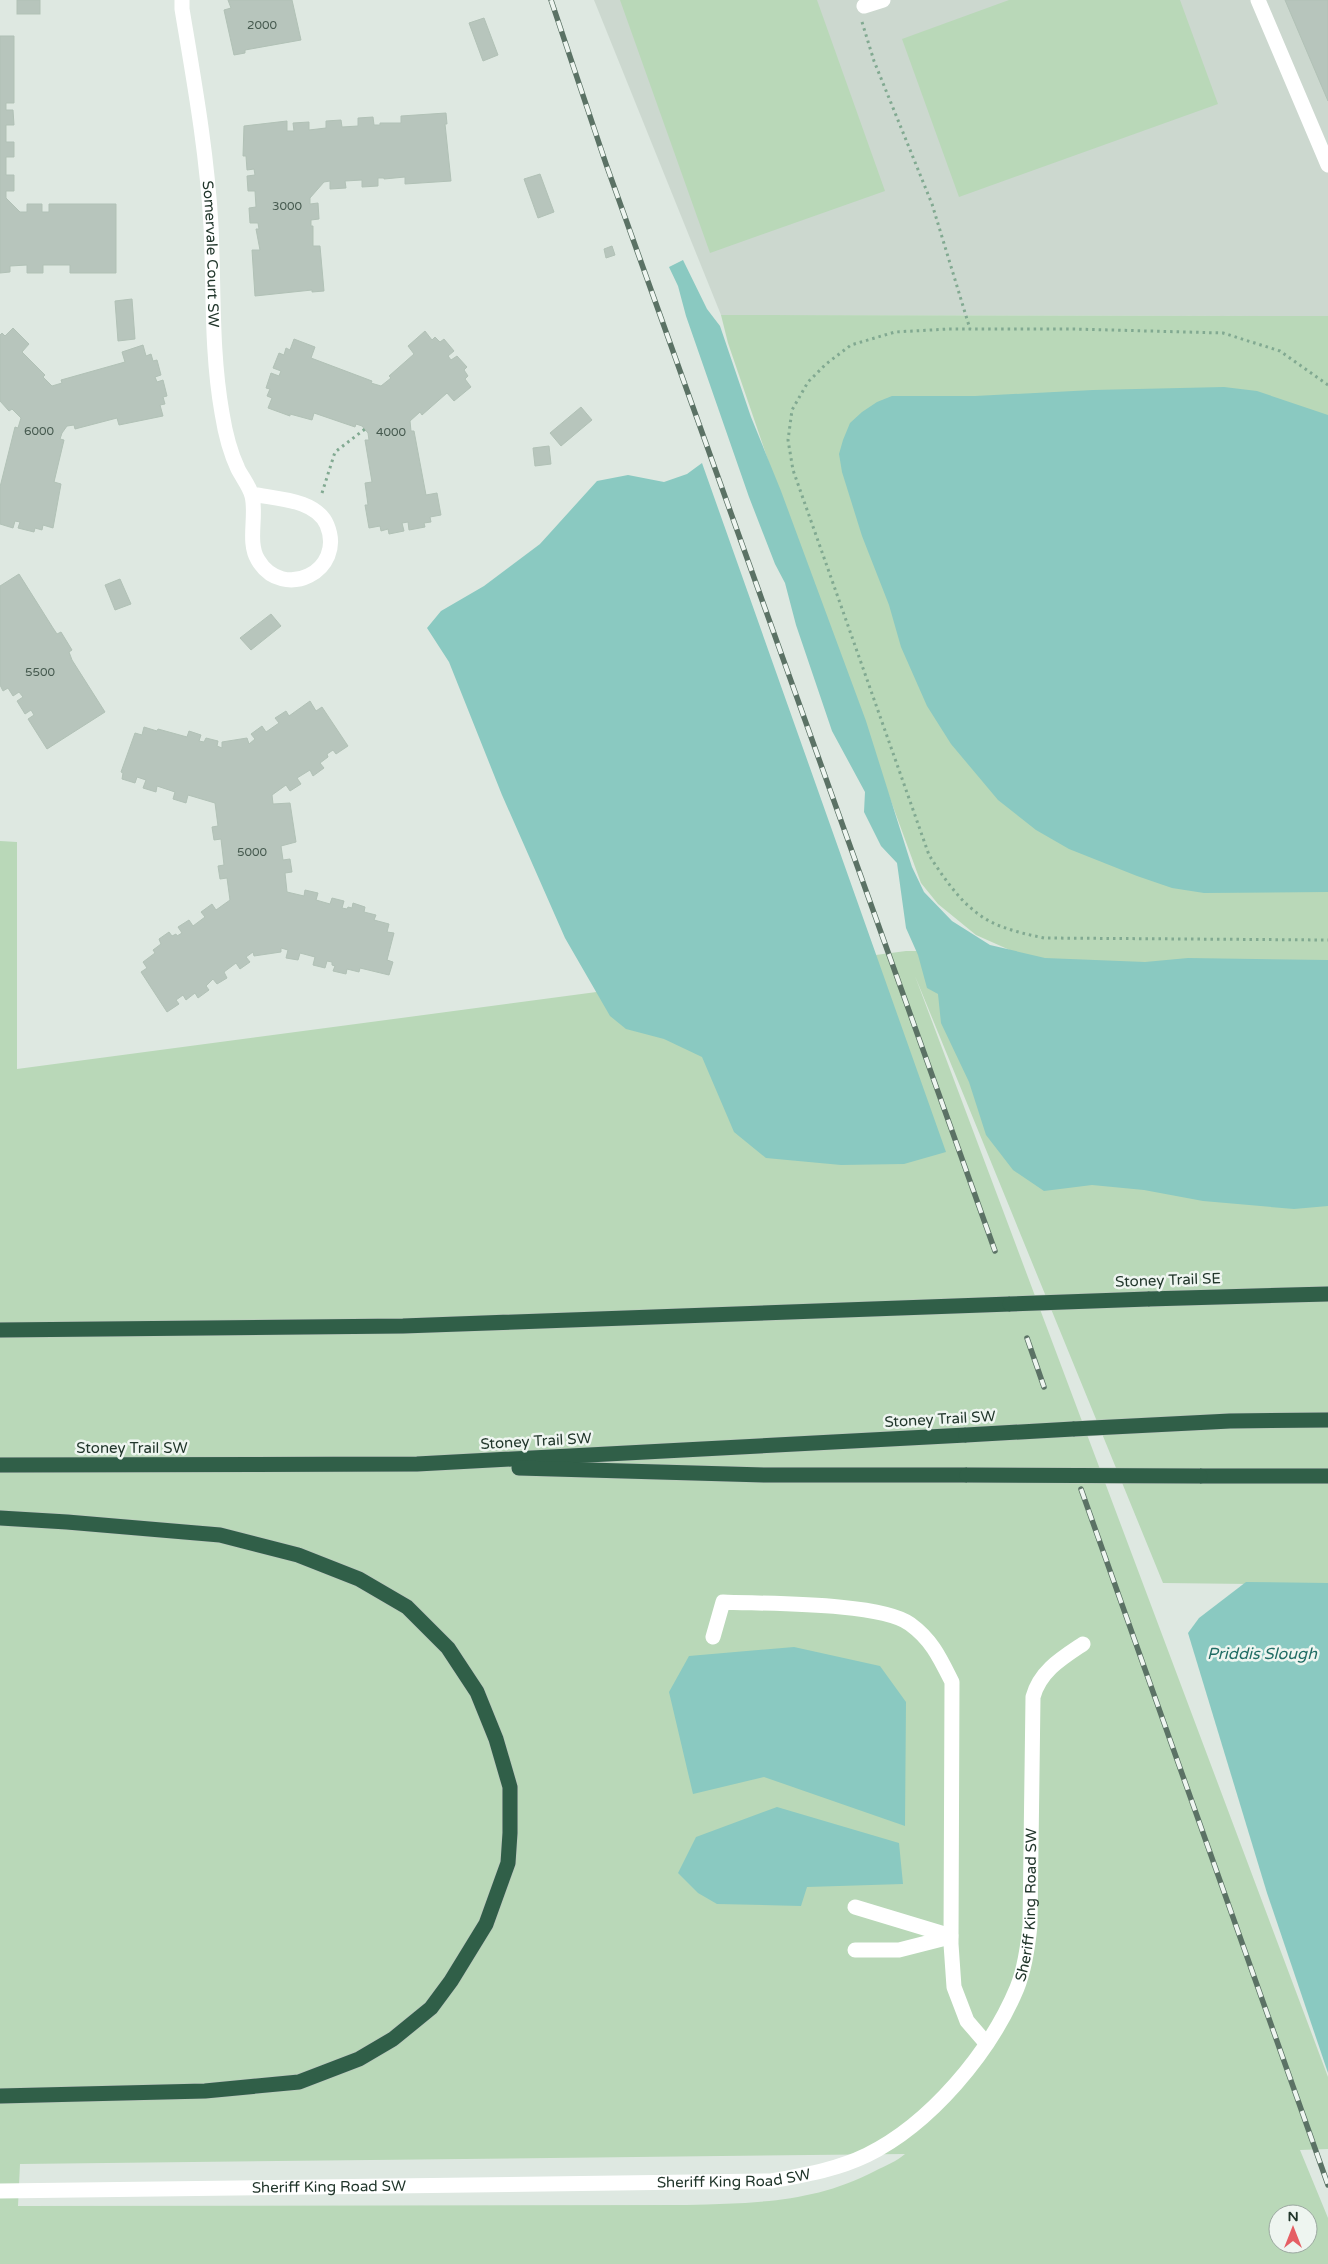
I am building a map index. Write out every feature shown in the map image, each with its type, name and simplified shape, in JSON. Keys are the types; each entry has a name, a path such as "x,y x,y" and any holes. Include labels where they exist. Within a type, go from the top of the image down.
{"highway":[{"path":"1252,1295 1328,1287"},
{"name":"Stoney Trail SE","path":"0,1330 404,1326 1252,1295 1328,1294"},
{"name":"Stoney Trail SW","path":"0,1465 417,1464 1196,1423 1328,1420"},
{"path":"417,1464 754,1475 1328,1476"},
{"path":"0,1518 220,1535 298,1555 360,1579 407,1608 448,1648 477,1692 496,1739 510,1787 508,1863 486,1924 451,1981 431,2008 393,2039 359,2059 299,2082 205,2091 0,2096"}],"street":[{"path":"862,10 883,0"},
{"path":"1258,0 1328,165"},
{"name":"Somervale Court SW","path":"180,3 198,103 209,197 216,365 220,398 232,452 237,466 252,494 254,549 257,560 272,575 286,580 305,578 315,573 328,556 331,543 326,524 321,516 308,506 252,494"},
{"path":"713,1637 722,1602 870,1610 909,1623 934,1646 952,1682 951,1936 954,1988 967,2021 986,2043"},
{"name":"Sheriff King Road SW","path":"0,2191 771,2181 821,2172 866,2155 906,2132 939,2104 986,2043 1005,2014 1017,1986 1028,1944 1032,1868 1033,1697 1037,1684 1045,1672 1083,1644"},
{"path":"855,1907 951,1936"},
{"path":"855,1950 899,1950 951,1936"}],"path":[{"path":"862,10 874,61 932,204 970,329"},
{"path":"1328,385 1280,351 1222,332 1074,329 970,329 895,332 851,345 826,364 808,382 792,410 788,440 792,470 929,855 946,881 968,906 1000,927 1044,938 1328,940"},
{"path":"322,493 335,452 365,429"}],"shaded area":[{"path":"594,0 1328,0 1328,316 721,315"}],"green space":[{"path":"620,0 817,0 885,191 710,253"},
{"path":"1009,0 1180,0 1218,104 959,197 902,39"},
{"path":"721,315 1328,316 1328,1585 1163,1583 915,976 1328,2077 1328,2149 1300,2150 1328,2218 1328,2264 0,2264 0,841 17,842 17,1069 906,951 1012,951 976,935 938,904 921,883 794,536 728,343","holes":["905,2154 895,2161 852,2182 829,2190 760,2202 687,2205 18,2206 20,2164"]}],"water":[{"path":"683,260 707,309 720,326 751,417 781,491 866,721 912,867 924,892 952,921 990,945 1045,958 1145,962 1188,958 1328,960 1328,1206 1294,1209 1203,1201 1144,1190 1092,1185 1044,1191 1013,1170 986,1135 969,1082 941,1023 938,994 927,988 918,955 906,928 897,863 881,846 864,812 865,792 832,731 796,625 785,583 775,564 749,497 686,316 678,286 669,267"},
{"path":"1224,387 1257,391 1328,415 1328,892 1204,893 1172,888 1069,849 1036,830 998,800 951,744 927,706 901,647 889,605 862,536 842,472 839,454 850,423 877,402 892,396 975,396 1093,390"},
{"path":"702,463 946,1152 904,1164 841,1165 766,1158 734,1132 702,1057 664,1039 626,1029 610,1016 565,938 502,795 449,662 427,628 441,611 484,586 540,544 597,481 628,475 664,482 687,474"},
{"name":"Priddis Slough","path":"1246,1582 1328,1583 1328,2073 1267,1893 1188,1633 1199,1618"},
{"path":"794,1647 880,1666 906,1702 905,1826 764,1777 693,1794 669,1692 689,1656"},
{"path":"777,1807 899,1843 903,1884 807,1887 801,1906 717,1904 698,1893 678,1873 696,1837"}],"building":[{"path":"17,0 40,0 40,14 17,14"},
{"path":"228,0 292,0 301,40 245,50 245,53 234,55 224,10 231,8"},
{"path":"1285,0 1328,0 1328,101"},
{"path":"484,18 498,55 483,61 469,23"},
{"path":"0,36 14,36 14,103 6,103 6,110 13,110 14,125 6,125 6,142 14,142 14,157 6,157 6,175 14,175 14,191 6,191 6,198 20,212 27,212 27,204 42,204 42,212 49,212 49,204 116,204 116,273 70,273 70,265 43,265 43,273 27,273 27,265 10,266 10,272 0,273"},
{"path":"446,113 447,124 445,124 451,181 405,184 405,177 378,178 378,186 362,187 362,180 345,181 346,188 330,189 330,181 324,182 310,198 310,204 318,203 319,219 311,220 311,226 313,226 313,246 320,246 324,291 312,292 312,290 255,296 252,250 260,250 256,229 259,229 258,223 250,223 249,208 256,207 255,191 248,191 247,176 255,175 254,169 247,170 246,156 243,156 244,126 287,121 287,131 294,131 293,123 309,122 309,130 326,128 326,121 341,120 342,127 358,126 358,118 373,117 374,125 380,125 380,123 401,123 401,116"},
{"path":"540,174 554,212 538,218 524,179"},
{"path":"612,246 615,255 606,258 604,249"},
{"path":"132,299 135,339 118,341 115,301"},
{"path":"13,328 29,344 22,352 45,375 43,377 52,386 62,383 61,380 125,362 122,352 143,345 146,356 151,354 153,361 157,360 161,375 155,377 157,382 163,380 167,396 163,397 165,404 160,405 163,416 119,425 117,418 75,429 74,425 67,426 60,439 64,440 54,482 61,484 53,528 43,525 42,530 35,528 34,532 18,528 20,522 15,521 13,528 0,524 0,487 15,427 18,428 21,418 12,409 9,411 0,401 0,335 2,333 5,336"},
{"path":"425,331 432,340 435,337 440,342 444,339 454,351 448,356 451,360 457,356 467,367 464,370 468,376 465,379 471,387 454,401 447,393 422,415 420,412 410,421 411,431 414,431 426,495 437,493 441,515 430,517 431,522 424,523 425,527 409,530 408,522 402,523 404,531 389,534 388,529 381,531 380,526 369,528 365,505 368,505 365,483 372,482 365,440 369,440 368,433 362,426 356,424 355,427 314,413 312,420 290,414 290,416 268,408 272,398 267,396 270,389 266,388 271,373 279,376 281,371 273,368 279,353 284,355 286,348 290,350 294,339 315,347 311,358 381,386 391,378 389,376 414,354 408,346"},
{"path":"581,407 592,420 561,446 550,433"},
{"path":"549,446 551,464 535,466 533,448"},
{"path":"19,574 57,634 61,632 72,650 69,652 72,660 105,712 47,749 28,719 34,715 31,710 25,714 17,701 23,697 19,692 13,696 8,688 3,691 0,685 0,586"},
{"path":"120,579 131,604 115,610 105,585"},
{"path":"271,614 281,626 251,650 240,638"},
{"path":"310,701 316,711 322,707 348,746 336,754 333,750 327,754 328,757 320,763 324,768 313,776 310,770 297,778 301,784 290,791 286,785 272,795 273,804 290,803 296,842 281,846 283,860 290,859 292,872 285,873 287,892 304,896 305,890 318,893 316,900 330,904 332,898 344,901 342,908 347,909 348,907 352,908 353,903 365,907 364,912 376,915 374,920 389,924 387,932 394,933 387,960 393,962 389,975 360,968 359,972 347,969 346,974 333,971 335,966 332,965 332,962 327,961 325,968 313,965 315,957 300,953 298,960 286,958 288,950 281,948 281,952 254,956 253,952 246,957 250,962 240,969 236,963 224,972 227,978 217,984 213,979 206,986 209,990 198,998 195,993 186,1000 183,995 176,1000 179,1004 167,1012 141,972 147,968 143,962 155,953 153,950 161,944 159,939 169,932 172,936 176,934 177,936 182,933 178,927 189,920 193,926 205,917 201,912 212,904 216,910 230,900 227,878 220,879 218,866 224,865 221,839 214,840 212,827 218,826 215,803 188,795 186,803 173,799 175,792 157,786 156,792 143,788 146,780 137,777 135,783 122,779 123,773 121,772 135,733 142,735 144,727 187,737 189,731 201,735 199,741 204,742 206,738 218,741 217,746 222,748 222,742 247,738 249,744 255,739 251,734 262,726 266,732 279,723 275,718 286,711 289,716"}],"railway":[{"path":"551,0 606,164 995,1251"},
{"path":"1027,1338 1044,1387"},
{"path":"1081,1489 1328,2185"}]}
